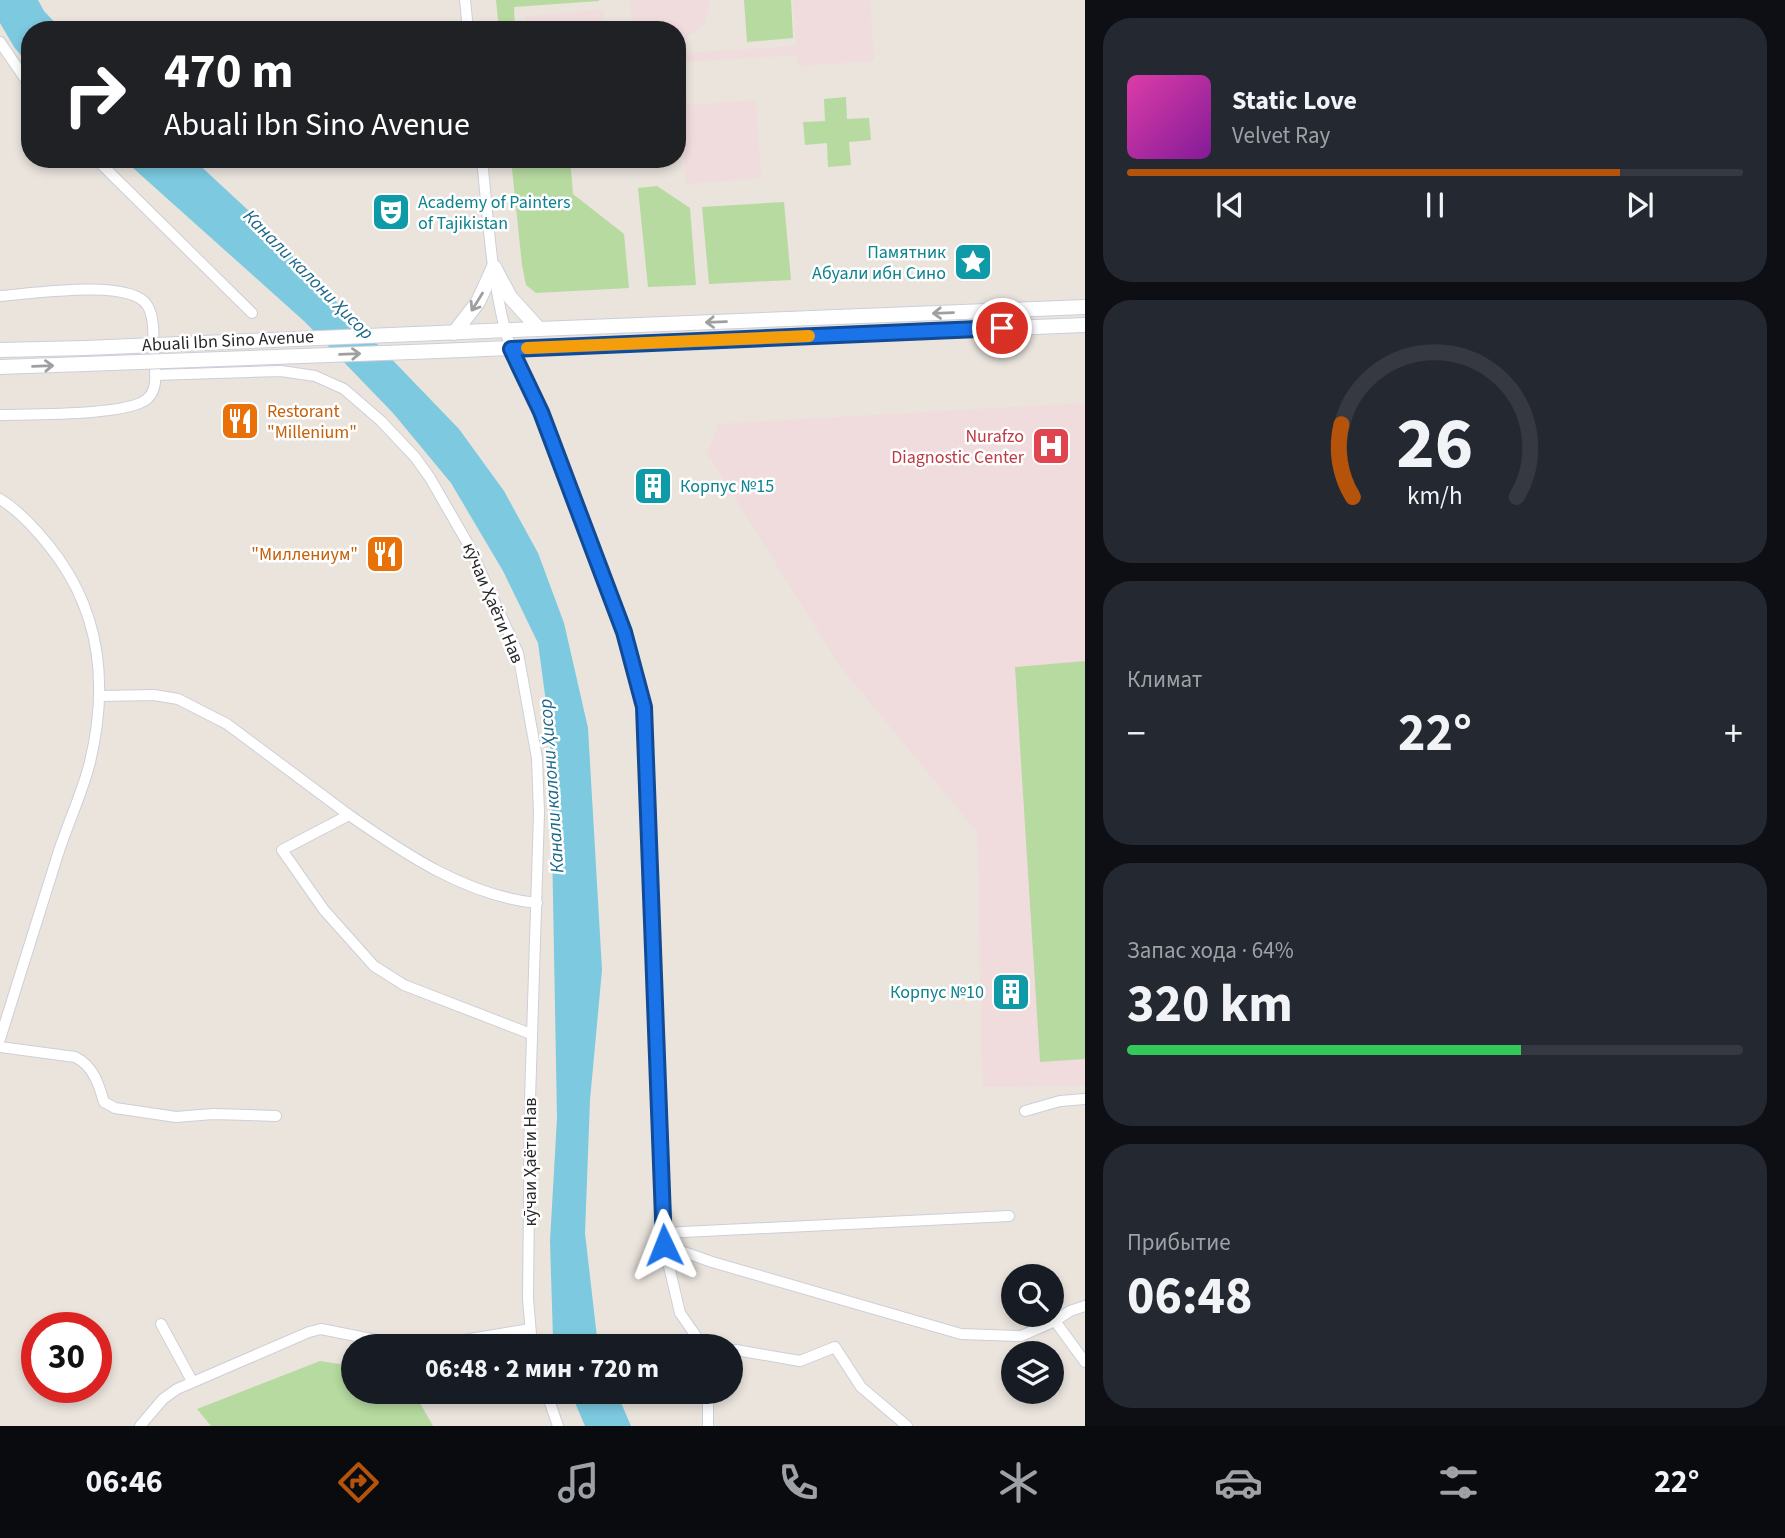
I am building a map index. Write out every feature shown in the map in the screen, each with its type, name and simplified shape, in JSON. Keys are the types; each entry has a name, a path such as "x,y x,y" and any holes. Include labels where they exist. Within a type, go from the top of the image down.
{"main road":[{"path":"494,267 510,297 539,329"},
{"path":"454,333 478,302 494,267"},
{"name":"Abuali Ibn Sino Avenue","path":"0,350 1085,307"},
{"name":"Abuali Ibn Sino Avenue","path":"0,367 1085,325"}],"street":[{"path":"465,0 467,21"},
{"path":"0,42 21,73"},
{"path":"105,168 253,313"},
{"path":"483,168 494,267 511,349 541,412 624,632 644,707 664,1239 680,1313 695,1334"},
{"path":"0,296 114,289 145,301 152,315 155,375 154,389 149,398 130,408 0,415"},
{"name":"кӯчаи Ҳаёти Нав","path":"155,375 281,371 315,376 344,389 381,421 415,457 430,478 468,544 519,653 537,758 539,813 531,1034 528,1299 531,1334"},
{"path":"0,499 36,530 66,569 78,591 89,614 94,636 100,696 90,761 0,1039"},
{"path":"100,696 153,695 178,699 227,724 380,837 439,871 481,891 510,900 537,903"},
{"path":"349,815 282,850 324,910 374,966 404,985 531,1034"},
{"path":"0,1047 83,1060 94,1075 104,1102 115,1108 176,1116 276,1116"},
{"path":"1025,1111 1060,1101 1085,1099"},
{"path":"664,1239 1009,1216"},
{"path":"664,1239 712,1262 961,1334 1021,1336 1041,1327"},
{"path":"1064,1315 1085,1306"},
{"path":"161,1324 192,1381"},
{"path":"1059,1327 1085,1362"},
{"path":"140,1426 163,1399 192,1381 309,1332 321,1329 346,1334"},
{"path":"500,1334 530,1329"},
{"path":"743,1351 800,1361 835,1347 861,1387 906,1426"},
{"path":"550,1404 558,1426"},
{"path":"708,1404 708,1426"}],"shaded area":[{"path":"630,0 710,0 706,21 696,32 686,37 686,21 632,19"},
{"path":"793,0 870,0 874,61 798,66 797,55 686,62 686,53 796,46"},
{"path":"603,10 604,21 525,21 525,16"},
{"path":"686,91 687,105 756,100 761,178 686,184"},
{"path":"1085,403 1085,1086 983,1087 977,832 839,665 707,453 719,424"}],"green space":[{"path":"496,0 599,0 514,7 515,21 498,21"},
{"path":"744,0 791,0 793,38 747,42"},
{"path":"846,97 847,119 869,118 871,140 849,142 851,165 828,167 827,143 805,145 803,122 825,121 824,99"},
{"path":"512,168 571,168 573,194 624,234 629,288 536,293 526,285"},
{"path":"657,186 690,208 696,285 648,287 638,188"},
{"path":"784,202 791,280 709,284 702,207"},
{"path":"1085,661 1085,1059 1040,1062 1015,667"},
{"path":"320,1361 341,1364 341,1404 420,1404 433,1426 211,1426 197,1409"}],"water":[{"path":"0,0 38,0 53,21 21,21 21,55 0,23"},
{"name":"Канали калони Ҳисор","path":"133,168 203,168 250,212 459,429 504,491 538,553 564,623 588,728 602,970 590,1100 585,1233 597,1334 553,1334 550,1241 557,1118 550,732 538,643 503,571 451,483 393,413 305,322"},
{"path":"576,1404 622,1404 631,1426 585,1426"}],"slow traffic":[{"path":"527,348 809,336"}],"place":[{"name":"Academy of Painters of Tajikistan","path":"391,212"},
{"name":"Памятник Абуали ибн Сино","path":"973,262"},
{"name":"Restorant \"Millenium\"","path":"240,421"},
{"name":"Nurafzo Diagnostic Center","path":"1051,446"},
{"name":"Корпус №15","path":"653,486"},
{"name":"\"Миллениум\"","path":"385,554"},
{"name":"Корпус №10","path":"1011,992"}],"route":[{"path":"664,1245 644,707 624,632 541,412 511,349 1002,328"}]}
